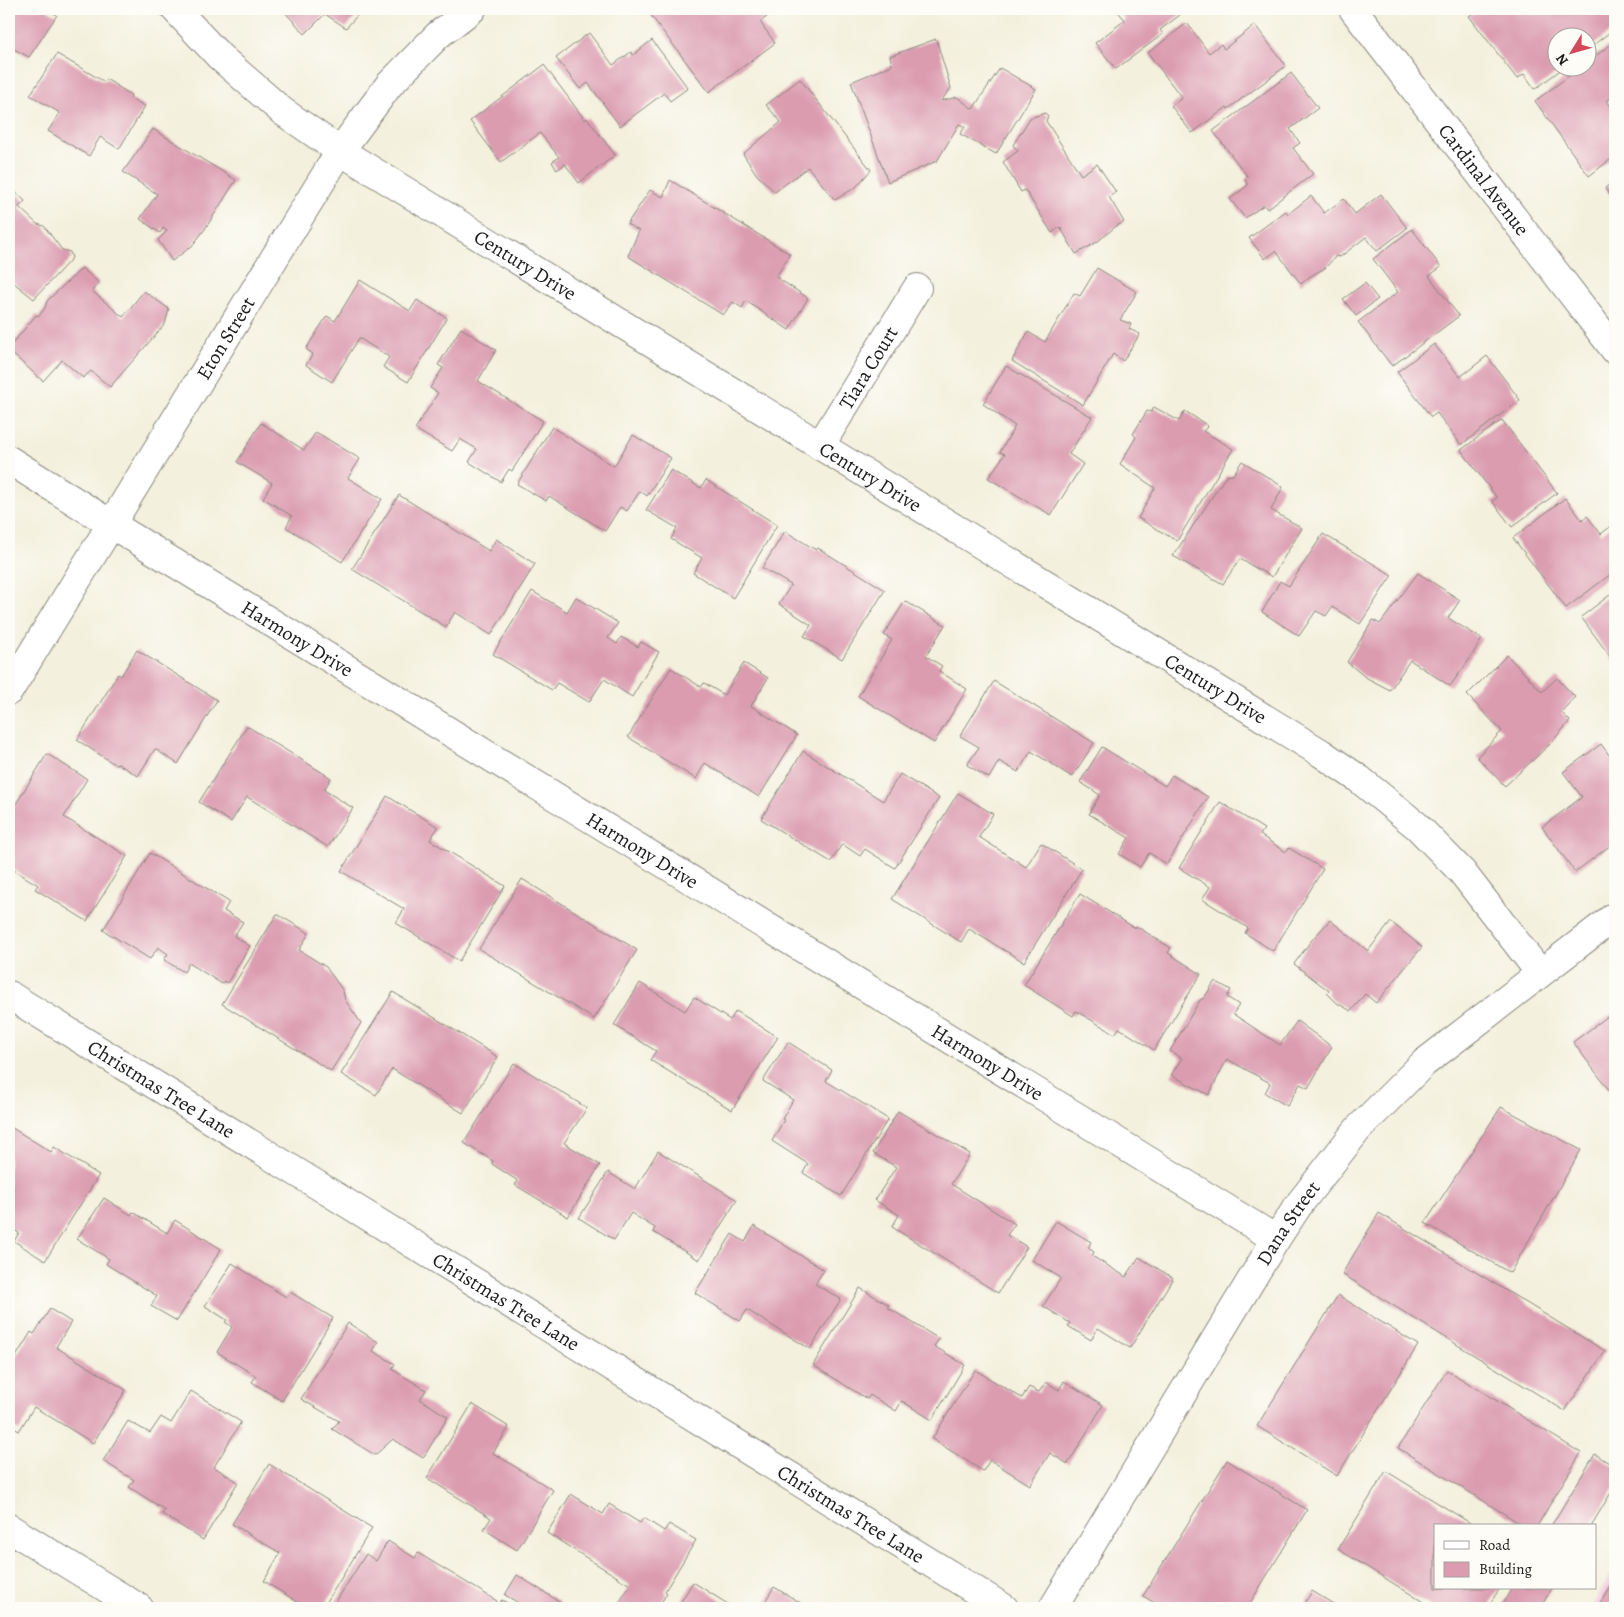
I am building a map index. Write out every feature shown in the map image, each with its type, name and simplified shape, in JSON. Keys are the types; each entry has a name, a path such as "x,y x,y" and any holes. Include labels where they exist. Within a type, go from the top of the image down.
{"street":[{"name":"Century Drive","path":"175,9 220,57 282,111 340,151 1304,743 1359,779 1417,826 1462,872 1540,973"},
{"name":"Eton Street","path":"9,691 340,151 389,85 438,35 472,9"},
{"name":"Cardinal Avenue","path":"1353,9 1615,350"},
{"name":"Tiara Court","path":"820,446 917,288"},
{"name":"Harmony Drive","path":"9,460 1276,1239"},
{"name":"Dana Street","path":"1053,1608 1276,1239 1300,1203 1358,1129 1424,1063 1615,916"},
{"name":"Christmas Tree Lane","path":"9,995 1004,1608"},
{"path":"9,1528 139,1608"}],"shaded area":[{"path":"1615,1567 1615,1608 1591,1608"}],"building":[{"path":"9,9 46,9 57,15 29,57 12,48 9,52"},
{"path":"282,9 363,9 346,28 325,14 305,34"},
{"path":"646,9 762,9 768,16 760,22 775,43 709,92"},
{"path":"1116,9 1178,9 1176,10 1180,15 1160,30 1163,34 1116,69 1095,43 1125,20"},
{"path":"1480,9 1610,9 1615,15 1615,28 1596,43 1596,28 1546,28 1546,78 1550,78 1535,89 1524,74 1517,79 1469,16"},
{"path":"1187,23 1209,53 1221,44 1224,49 1255,25 1286,66 1192,133 1171,106 1182,98 1148,53"},
{"path":"589,33 613,65 631,52 633,55 652,40 688,88 670,101 664,93 620,126 588,83 580,89 556,58"},
{"path":"936,39 951,88 941,101 957,97 973,109 1000,68 1036,89 996,154 960,134 965,127 959,124 937,161 888,182 851,82 892,65 890,56"},
{"path":"1614,42 1615,94 1607,101 1615,112 1615,156 1589,176 1535,101 1566,78 1596,78 1596,56"},
{"path":"57,54 103,81 106,79 131,95 130,98 145,106 119,149 100,137 89,156 48,131 60,113 30,95"},
{"path":"544,65 585,120 587,118 615,155 579,183 565,164 557,170 552,162 559,157 540,133 501,162 470,121"},
{"path":"1291,73 1318,108 1290,129 1300,143 1293,148 1313,174 1267,209 1264,205 1245,218 1230,199 1248,185 1245,180 1248,177 1213,131"},
{"path":"800,79 871,170 856,187 835,200 808,167 775,192 757,175 743,154 781,122 766,105"},
{"path":"1045,113 1048,116 1046,121 1081,175 1097,164 1116,192 1109,197 1124,222 1097,242 1076,254 1060,227 1052,233 1025,190 1021,192 1003,162 1018,151 1013,145 1030,118"},
{"path":"153,129 236,180 192,246 172,261 158,240 167,231 163,228 160,233 140,219 157,194 123,172"},
{"path":"670,180 790,254 776,277 808,298 789,330 746,301 742,308 733,302 723,315 628,256 639,231 627,224 650,190 663,197"},
{"path":"1615,180 1615,202 1605,188"},
{"path":"9,186 25,201 19,207 37,224 44,226 62,250 70,252 72,258 34,299 9,279"},
{"path":"1381,194 1407,228 1377,251 1366,237 1340,257 1336,256 1325,268 1301,284 1276,251 1265,259 1249,238 1286,211 1288,214 1311,196 1324,213 1344,199 1355,214"},
{"path":"1412,229 1441,267 1429,276 1459,316 1392,366 1358,322 1398,292 1373,259"},
{"path":"82,268 99,283 92,291 123,317 144,291 169,309 165,324 110,387 91,371 83,378 62,360 43,381 9,351 9,348 36,315 39,316 45,308 47,301"},
{"path":"1097,268 1137,292 1120,320 1131,324 1129,329 1140,334 1123,361 1113,354 1083,405 1012,361 1028,332 1045,342 1074,293 1080,296"},
{"path":"360,280 410,311 417,300 447,318 408,382 383,367 389,357 359,338 332,382 306,365 313,354 306,349 327,316 335,321"},
{"path":"1365,283 1378,299 1356,316 1343,299"},
{"path":"461,328 496,350 478,381 543,421 512,471 509,469 501,482 469,462 477,449 460,439 452,451 415,429 438,393 430,388 443,368 438,365"},
{"path":"1434,344 1460,377 1487,356 1520,400 1461,445 1437,413 1431,417 1397,372"},
{"path":"1006,366 1092,417 1069,454 1083,464 1051,515 988,478 1005,454 1000,452 1015,426 983,404"},
{"path":"1154,407 1179,421 1185,411 1208,426 1203,431 1233,449 1177,541 1138,518 1155,488 1120,464 1136,437 1133,434 1147,411 1151,412"},
{"path":"1502,420 1557,493 1512,527 1492,501 1497,498 1461,450"},
{"path":"261,423 304,450 316,432 360,459 348,478 382,499 342,562 286,527 292,516 263,498 272,483 237,462"},
{"path":"552,427 614,466 633,435 671,458 647,496 640,491 627,511 620,507 605,531 549,496 546,501 517,484"},
{"path":"1242,461 1283,487 1271,510 1302,528 1272,577 1240,559 1223,584 1173,556 1226,476 1233,475"},
{"path":"671,470 701,488 706,480 777,525 733,598 693,573 702,558 671,539 677,528 646,510"},
{"path":"399,495 489,551 496,539 535,564 491,635 455,612 446,627 352,569"},
{"path":"1565,498 1582,520 1587,516 1601,534 1615,523 1615,571 1566,608 1513,538"},
{"path":"785,531 816,550 818,548 885,590 842,659 804,636 811,625 779,604 791,585 762,568"},
{"path":"1323,534 1392,575 1360,624 1332,607 1326,616 1316,611 1299,636 1262,612 1280,581 1289,586"},
{"path":"1418,573 1460,600 1448,618 1482,639 1450,686 1410,660 1390,690 1365,677 1347,662 1373,620 1380,624"},
{"path":"532,591 567,612 576,597 618,623 608,638 617,644 621,637 638,647 641,642 659,652 632,697 604,679 589,702 557,683 552,690 493,654"},
{"path":"1615,591 1615,663 1581,617"},
{"path":"905,601 945,625 926,656 942,666 939,671 967,689 934,743 858,696 892,640 884,635"},
{"path":"137,650 217,700 178,764 155,749 138,776 117,763 116,765 77,740 118,674 121,676"},
{"path":"1507,655 1542,692 1557,678 1575,697 1561,712 1570,721 1551,743 1505,786 1477,757 1502,731 1467,695"},
{"path":"744,663 768,678 751,706 797,735 759,797 705,763 696,779 628,737 671,668 701,687 704,683 724,695"},
{"path":"994,681 1094,743 1072,777 1031,751 1018,772 999,761 989,778 967,765 979,747 960,736"},
{"path":"247,726 331,778 324,790 353,808 328,847 247,797 231,822 199,802"},
{"path":"1601,744 1615,763 1615,842 1575,872 1542,827 1582,797 1563,772"},
{"path":"1102,747 1165,786 1172,775 1208,797 1167,864 1149,853 1140,867 1119,854 1129,838 1089,814 1100,795 1080,782"},
{"path":"803,751 883,801 900,774 939,798 895,868 865,849 860,856 842,844 831,862 761,819"},
{"path":"47,754 87,779 64,817 127,856 87,921 35,889 38,885 9,867 9,815"},
{"path":"958,793 993,814 979,837 1026,867 1041,843 1082,869 1024,962 969,929 961,942 892,899"},
{"path":"387,796 438,827 430,840 505,886 459,961 396,923 404,909 341,871"},
{"path":"1220,802 1264,829 1260,835 1286,852 1289,848 1323,869 1273,951 1245,933 1248,928 1202,899 1210,887 1179,868"},
{"path":"150,853 229,902 224,911 243,922 234,936 250,946 227,983 224,981 222,984 189,963 184,972 164,960 168,954 158,947 150,959 103,930"},
{"path":"522,879 637,950 594,1019 479,949"},
{"path":"1080,894 1171,948 1168,953 1201,974 1154,1050 1119,1028 1115,1034 1076,1011 1073,1016 1024,985"},
{"path":"277,914 309,933 299,950 326,967 343,991 345,1000 361,1023 331,1071 222,1004"},
{"path":"1330,920 1368,951 1391,922 1422,947 1376,1003 1365,994 1351,1011 1337,1003 1327,993 1329,991 1294,964"},
{"path":"1215,981 1231,990 1227,997 1239,1005 1233,1014 1280,1045 1297,1021 1332,1047 1308,1088 1300,1084 1287,1106 1265,1093 1270,1083 1227,1059 1209,1095 1171,1075 1182,1058 1170,1051 1200,1000 1204,998"},
{"path":"640,983 685,1011 694,997 730,1020 736,1011 778,1037 732,1110 650,1060 656,1051 614,1025"},
{"path":"393,992 498,1057 463,1113 392,1069 376,1095 341,1074"},
{"path":"1615,1011 1615,1098 1573,1042"},
{"path":"788,1042 832,1070 826,1081 888,1119 841,1196 803,1173 808,1164 772,1141 793,1100 763,1081"},
{"path":"514,1063 587,1108 564,1143 600,1165 568,1217 515,1185 518,1181 492,1164 493,1161 464,1143"},
{"path":"1501,1107 1581,1150 1510,1273 1425,1223"},
{"path":"898,1111 970,1154 951,1184 1015,1224 1007,1235 1027,1247 998,1293 892,1227 899,1215 875,1200 896,1167 873,1153"},
{"path":"9,1126 51,1152 54,1147 99,1175 45,1261 14,1241 19,1233 9,1227"},
{"path":"658,1151 737,1200 699,1260 653,1232 655,1228 631,1213 614,1240 579,1218 608,1172 635,1189"},
{"path":"104,1198 131,1215 133,1212 167,1233 175,1220 221,1249 177,1321 151,1306 157,1296 106,1264 109,1259 77,1239"},
{"path":"1379,1213 1605,1351 1565,1411 1342,1274"},
{"path":"1056,1221 1091,1242 1088,1248 1094,1252 1092,1256 1126,1277 1139,1257 1173,1278 1130,1348 1098,1328 1091,1340 1068,1326 1070,1323 1043,1306 1061,1278 1032,1260"},
{"path":"754,1226 824,1270 815,1284 841,1299 810,1349 747,1310 740,1321 695,1293 732,1234 745,1242"},
{"path":"232,1263 286,1297 290,1292 333,1318 282,1401 252,1382 256,1376 217,1352 232,1327 225,1322 227,1320 205,1306"},
{"path":"860,1288 939,1339 934,1346 965,1365 932,1420 902,1401 896,1411 870,1395 867,1399 813,1365"},
{"path":"1338,1295 1418,1345 1337,1476 1257,1426"},
{"path":"50,1309 71,1322 56,1347 126,1390 93,1443 34,1407 19,1431 9,1425 9,1368 31,1332 34,1334"},
{"path":"348,1323 378,1342 373,1351 395,1364 392,1369 426,1390 420,1399 448,1417 423,1458 393,1439 375,1455 332,1429 339,1421 301,1399"},
{"path":"975,1370 1022,1398 1029,1387 1039,1392 1046,1382 1059,1390 1064,1381 1103,1405 1068,1464 1050,1453 1030,1485 990,1460 983,1471 932,1439"},
{"path":"1447,1370 1581,1453 1538,1524 1521,1524 1398,1448"},
{"path":"191,1391 241,1422 214,1467 238,1482 203,1540 162,1514 165,1510 129,1487 134,1480 103,1461 128,1421 150,1433 161,1417 171,1423"},
{"path":"472,1404 509,1427 493,1453 553,1490 517,1550 484,1529 491,1518 427,1478"},
{"path":"1595,1454 1615,1467 1615,1486 1592,1524 1552,1524"},
{"path":"1227,1460 1307,1510 1247,1608 1163,1608 1143,1596"},
{"path":"269,1464 372,1528 323,1608 307,1608 264,1581 280,1553 232,1524"},
{"path":"1386,1471 1472,1524 1434,1524 1434,1590 1499,1590 1487,1608 1433,1608 1338,1549"},
{"path":"571,1494 603,1514 609,1504 640,1523 644,1518 664,1531 669,1524 696,1540 665,1591 667,1593 658,1608 616,1608 630,1585 547,1533"},
{"path":"388,1541 415,1558 418,1553 497,1601 492,1608 332,1608 366,1554 376,1561"},
{"path":"517,1575 560,1602 556,1608 527,1608 505,1595"},
{"path":"1615,1579 1615,1608 1597,1608"},
{"path":"693,1582 734,1608 677,1608"},
{"path":"774,1587 809,1608 761,1608"},
{"path":"1511,1590 1551,1590 1540,1608 1500,1608"},
{"path":"1312,1591 1340,1608 1302,1608"},
{"path":"502,1600 515,1608 497,1608"}]}
